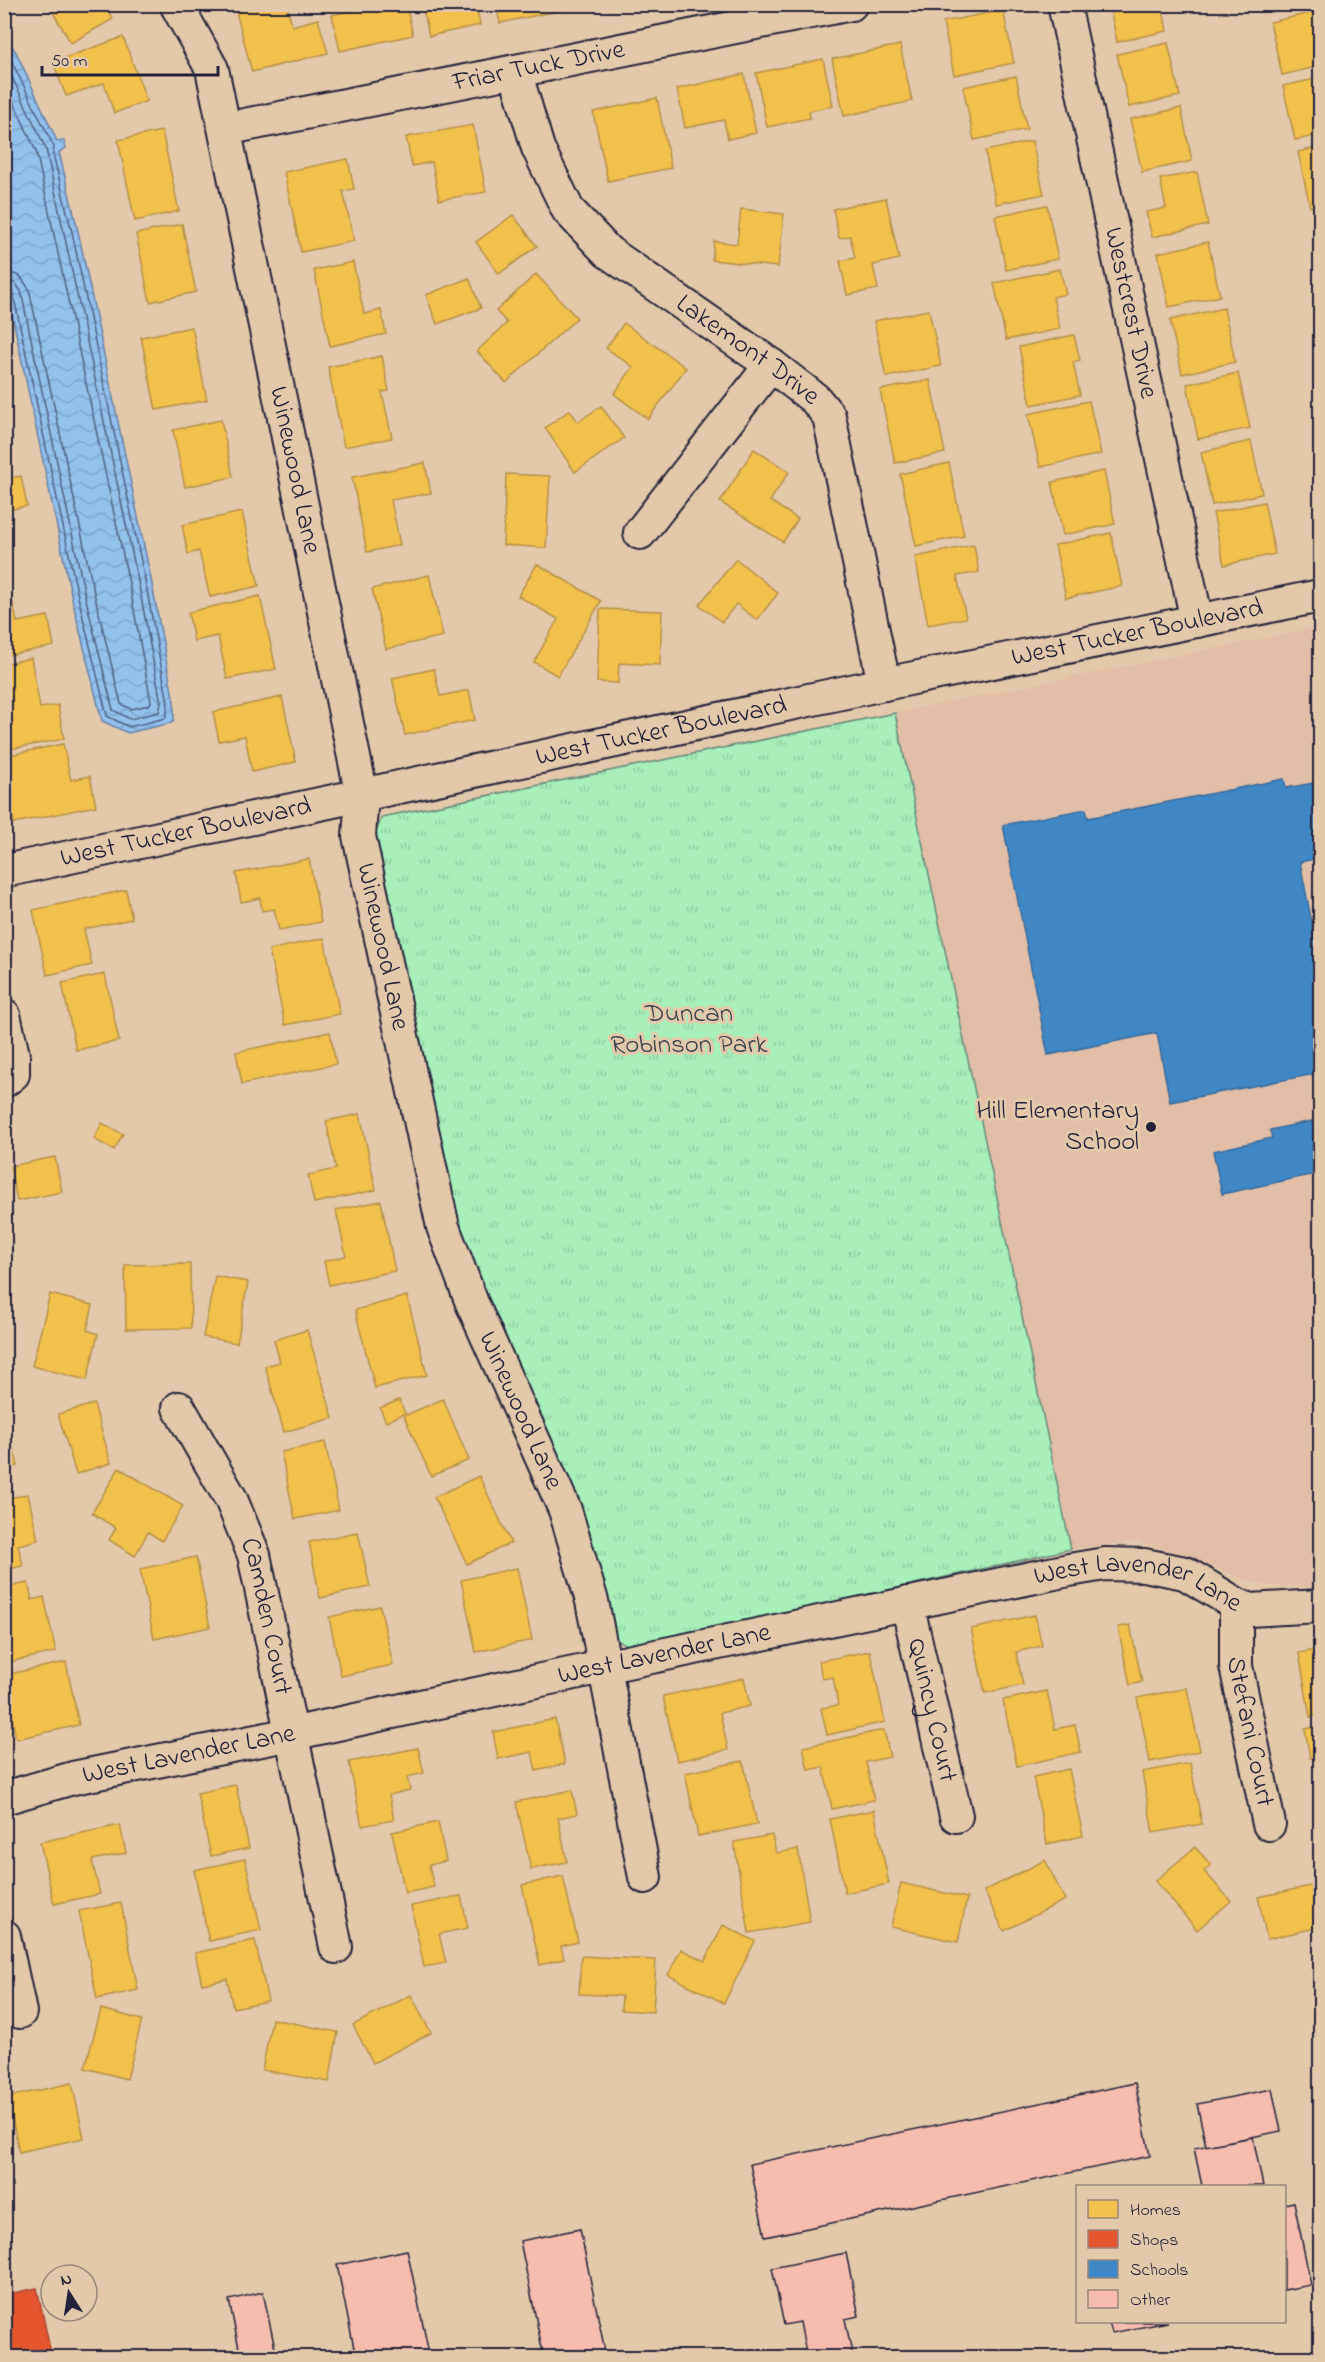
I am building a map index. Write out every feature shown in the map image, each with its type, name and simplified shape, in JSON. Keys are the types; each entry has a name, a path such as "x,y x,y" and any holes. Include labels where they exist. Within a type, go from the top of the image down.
{"street":[{"name":"Winewood Lane","path":"176,4 212,69 362,796 359,836 443,1227 472,1303 565,1510 592,1601 645,1877"},
{"name":"Friar Tuck Drive","path":"225,129 851,4"},
{"name":"Westcrest Drive","path":"1064,4 1197,621"},
{"name":"Lakemont Drive","path":"515,71 538,148 568,210 608,252 771,364 815,399 829,416 884,684"},
{"path":"640,533 771,364"},
{"name":"West Tucker Boulevard","path":"4,871 884,684 1320,596"},
{"path":"4,1015 13,1055 13,1074 4,1081"},
{"name":"Camden Court","path":"179,1408 231,1498 255,1555 336,1947"},
{"name":"West Lavender Lane","path":"4,1798 73,1778 291,1734 604,1666 1105,1564 1144,1565 1185,1573 1250,1610 1320,1606"},
{"name":"Quincy Court","path":"908,1603 956,1816"},
{"name":"Stefani Court","path":"1236,1604 1236,1666 1269,1824"},
{"path":"4,1936 20,2012"}],"shaded area":[{"name":"Hill Elementary School","path":"1320,627 1320,1586 1315,1587 1263,1585 1138,1541 1071,1549 895,713"}],"green space":[{"name":"Duncan Robinson Park","path":"895,713 1071,1549 632,1647 612,1638 462,1243 374,837 382,817"}],"water":[{"path":"4,35 16,52 57,141 64,141 66,148 59,152 78,231 151,579 174,702 174,720 171,723 128,733 102,721 73,603 5,281"}],"building: Homes":[{"path":"48,4 104,4 113,19 71,43"},
{"path":"234,4 287,4 292,26 318,19 328,53 252,72"},
{"path":"377,4 406,4 413,35 340,51 332,15"},
{"path":"422,4 476,4 480,25 429,36"},
{"path":"496,4 566,4 567,9 500,23"},
{"path":"1109,4 1162,4 1167,31 1117,42"},
{"path":"1267,4 1293,4 1268,10"},
{"path":"1003,10 1014,63 954,75 943,22"},
{"path":"1320,11 1320,66 1282,75 1270,22"},
{"path":"123,37 147,101 114,113 104,83 66,96 53,62"},
{"path":"1168,43 1180,96 1129,107 1117,54"},
{"path":"900,45 912,101 844,116 832,59"},
{"path":"823,59 833,106 809,111 810,118 767,127 756,73"},
{"path":"744,74 756,133 728,139 724,120 685,128 677,89"},
{"path":"1016,76 1027,129 974,140 963,87"},
{"path":"1320,78 1320,135 1295,140 1283,86"},
{"path":"657,98 671,168 608,181 593,112"},
{"path":"1181,108 1192,161 1142,172 1130,119"},
{"path":"473,125 486,192 439,200 432,162 412,166 406,137"},
{"path":"162,131 179,211 135,221 118,140"},
{"path":"1032,141 1044,194 996,204 985,151"},
{"path":"1320,147 1320,205 1310,207 1298,152"},
{"path":"348,159 354,189 343,191 354,241 301,252 284,172"},
{"path":"1197,172 1208,225 1152,237 1146,212 1166,208 1160,179"},
{"path":"886,198 899,259 873,265 878,289 847,295 840,261 855,258 850,236 839,238 833,209"},
{"path":"1047,205 1058,259 1006,270 995,216"},
{"path":"741,209 784,214 778,267 712,260 714,241 737,244"},
{"path":"513,215 537,246 499,274 476,242"},
{"path":"182,224 196,292 150,302 136,234"},
{"path":"1208,242 1220,296 1169,307 1158,253"},
{"path":"353,262 364,314 381,310 386,334 330,346 314,270"},
{"path":"1060,269 1066,294 1053,297 1060,329 1006,340 994,283"},
{"path":"536,274 577,318 506,383 477,351 507,323 496,311"},
{"path":"469,278 481,308 437,324 426,295"},
{"path":"1224,308 1235,362 1182,374 1170,320"},
{"path":"929,310 941,366 886,377 874,321"},
{"path":"624,323 686,368 648,419 614,394 633,367 606,348"},
{"path":"192,327 207,400 156,410 141,337"},
{"path":"1074,335 1080,360 1073,362 1080,395 1031,405 1019,347"},
{"path":"382,356 389,391 382,392 392,438 344,447 328,367"},
{"path":"1238,373 1250,428 1198,439 1187,384"},
{"path":"930,380 945,453 895,463 880,390"},
{"path":"1089,401 1101,454 1040,467 1028,414"},
{"path":"601,406 624,438 575,472 545,428 570,410 578,422"},
{"path":"221,420 233,477 185,487 173,430"},
{"path":"1251,441 1262,494 1212,505 1201,452"},
{"path":"754,449 789,472 770,501 798,519 783,542 720,502"},
{"path":"425,463 431,493 391,500 400,545 367,552 352,477"},
{"path":"949,463 964,536 916,546 900,474"},
{"path":"1104,471 1115,524 1063,535 1052,482"},
{"path":"506,474 550,476 546,548 503,545"},
{"path":"21,476 27,506 4,511 4,479"},
{"path":"1264,502 1275,554 1224,565 1213,513"},
{"path":"242,512 259,586 210,597 199,551 188,554 182,525"},
{"path":"1111,533 1122,586 1066,598 1055,545"},
{"path":"974,545 979,572 957,576 966,618 928,625 915,557"},
{"path":"736,559 778,593 757,620 736,604 722,622 699,605"},
{"path":"537,564 601,601 558,676 534,662 558,619 518,596"},
{"path":"429,575 443,636 386,649 372,589"},
{"path":"8,581 17,622 48,616 54,646 4,656 4,582"},
{"path":"260,596 276,669 227,679 218,636 194,641 188,612"},
{"path":"600,609 662,611 660,665 619,663 618,683 597,682"},
{"path":"31,658 40,708 58,705 64,739 4,750 4,664"},
{"path":"434,669 440,696 469,690 475,720 405,735 392,678"},
{"path":"282,697 296,762 252,772 245,736 219,741 213,712"},
{"path":"63,744 71,780 90,776 96,806 14,823 4,776 4,756"},
{"path":"309,859 321,922 279,930 274,909 262,911 260,898 241,902 236,873"},
{"path":"126,890 132,919 84,929 92,965 47,975 33,910"},
{"path":"324,938 340,1014 285,1025 269,950"},
{"path":"105,974 119,1041 76,1050 62,983"},
{"path":"330,1032 336,1064 242,1084 236,1052"},
{"path":"360,1114 376,1190 314,1203 308,1175 336,1169 326,1121"},
{"path":"102,1123 123,1134 114,1150 94,1139"},
{"path":"55,1157 62,1192 17,1201 10,1166"},
{"path":"381,1201 395,1271 329,1285 324,1261 346,1256 336,1210"},
{"path":"190,1264 191,1328 126,1329 125,1265"},
{"path":"215,1276 248,1282 237,1343 203,1337"},
{"path":"50,1294 93,1305 87,1330 98,1334 87,1380 32,1366"},
{"path":"407,1296 427,1375 375,1388 355,1310"},
{"path":"307,1330 333,1418 284,1432 265,1366 280,1362 274,1340"},
{"path":"443,1399 469,1460 431,1476 403,1414 386,1422 380,1408 399,1400 406,1415"},
{"path":"94,1404 111,1463 76,1474 58,1414"},
{"path":"10,1435 18,1466 4,1469 4,1437"},
{"path":"325,1442 339,1510 295,1519 281,1452"},
{"path":"119,1468 183,1506 162,1541 148,1532 135,1556 109,1540 116,1528 92,1513"},
{"path":"479,1476 511,1543 467,1564 434,1497"},
{"path":"28,1494 38,1540 18,1545 23,1566 4,1570 4,1499"},
{"path":"358,1532 370,1587 320,1598 309,1542"},
{"path":"196,1557 210,1627 154,1639 140,1569"},
{"path":"517,1568 532,1640 476,1652 461,1580"},
{"path":"28,1583 32,1600 44,1597 56,1652 4,1663 4,1588"},
{"path":"380,1606 393,1665 341,1676 329,1617"},
{"path":"1035,1615 1042,1646 1016,1652 1023,1685 985,1693 971,1629"},
{"path":"1130,1625 1142,1682 1130,1685 1118,1627"},
{"path":"1320,1649 1320,1715 1310,1717 1299,1653"},
{"path":"870,1651 885,1722 827,1735 821,1708 838,1705 833,1677 822,1679 819,1661"},
{"path":"66,1662 79,1725 16,1739 4,1675"},
{"path":"744,1678 750,1706 720,1713 728,1750 677,1761 663,1696"},
{"path":"1187,1688 1200,1751 1150,1762 1137,1698"},
{"path":"1047,1691 1055,1729 1075,1725 1081,1752 1017,1766 1003,1700"},
{"path":"555,1719 565,1764 536,1771 532,1752 498,1759 493,1732"},
{"path":"1320,1726 1320,1756 1310,1758 1305,1729"},
{"path":"884,1730 890,1757 866,1762 874,1800 832,1809 823,1767 808,1770 803,1747"},
{"path":"418,1748 424,1773 407,1777 410,1790 389,1795 394,1820 362,1826 349,1762"},
{"path":"743,1761 757,1824 698,1836 685,1773"},
{"path":"1190,1763 1202,1824 1153,1833 1142,1772"},
{"path":"1069,1769 1083,1836 1047,1844 1033,1777"},
{"path":"236,1785 249,1848 211,1856 197,1793"},
{"path":"572,1790 577,1814 558,1818 567,1862 531,1869 516,1802"},
{"path":"874,1810 889,1884 845,1893 830,1819"},
{"path":"438,1822 446,1861 429,1865 434,1887 405,1893 392,1832"},
{"path":"120,1825 126,1853 92,1860 100,1894 54,1904 40,1842"},
{"path":"772,1835 776,1853 798,1849 810,1922 749,1933 734,1842"},
{"path":"1195,1847 1211,1865 1204,1871 1231,1901 1197,1930 1155,1881"},
{"path":"245,1859 261,1930 209,1941 194,1870"},
{"path":"1045,1860 1065,1900 1004,1931 984,1891"},
{"path":"563,1876 578,1942 561,1946 564,1959 540,1965 522,1885"},
{"path":"901,1883 967,1898 958,1942 891,1927"},
{"path":"1320,1884 1320,1927 1267,1939 1258,1897"},
{"path":"461,1896 468,1928 439,1934 446,1963 424,1967 411,1906"},
{"path":"121,1903 138,1990 97,1999 79,1911"},
{"path":"723,1925 755,1941 724,2003 668,1975 681,1949 705,1961"},
{"path":"255,1940 268,2001 233,2008 227,1979 202,1984 195,1953"},
{"path":"581,1956 656,1960 653,2012 621,2010 622,1996 579,1994"},
{"path":"411,1995 431,2033 373,2063 353,2025"},
{"path":"101,2009 142,2020 127,2079 85,2068"},
{"path":"272,2019 338,2032 329,2082 262,2070"},
{"path":"72,2083 84,2138 19,2152 8,2097"}],"building: Shops":[{"path":"37,2288 39,2323 44,2323 52,2358 4,2358 4,2295"}],"building: Schools":[{"path":"1284,779 1286,788 1320,782 1320,858 1300,862 1320,965 1320,1073 1170,1102 1157,1033 1048,1055 1003,825 1086,809 1088,818"},
{"path":"1312,1121 1320,1173 1222,1194 1213,1151 1272,1138 1270,1130"}],"building: Other":[{"path":"1135,2083 1150,2156 765,2237 750,2164"},
{"path":"1272,2089 1281,2131 1206,2146 1197,2104"},
{"path":"1253,2137 1263,2185 1202,2185 1194,2148"},
{"path":"1294,2202 1311,2285 1286,2290 1286,2204"},
{"path":"580,2229 605,2351 573,2358 544,2358 520,2241"},
{"path":"407,2250 430,2358 356,2358 337,2265"},
{"path":"846,2253 859,2316 845,2319 853,2358 807,2358 800,2322 784,2325 772,2268"},
{"path":"263,2292 277,2358 241,2358 229,2300"},
{"path":"1109,2323 1163,2323 1112,2333"}],"place":[{"name":"Hill Elementary School","path":"1151,1127"}]}
